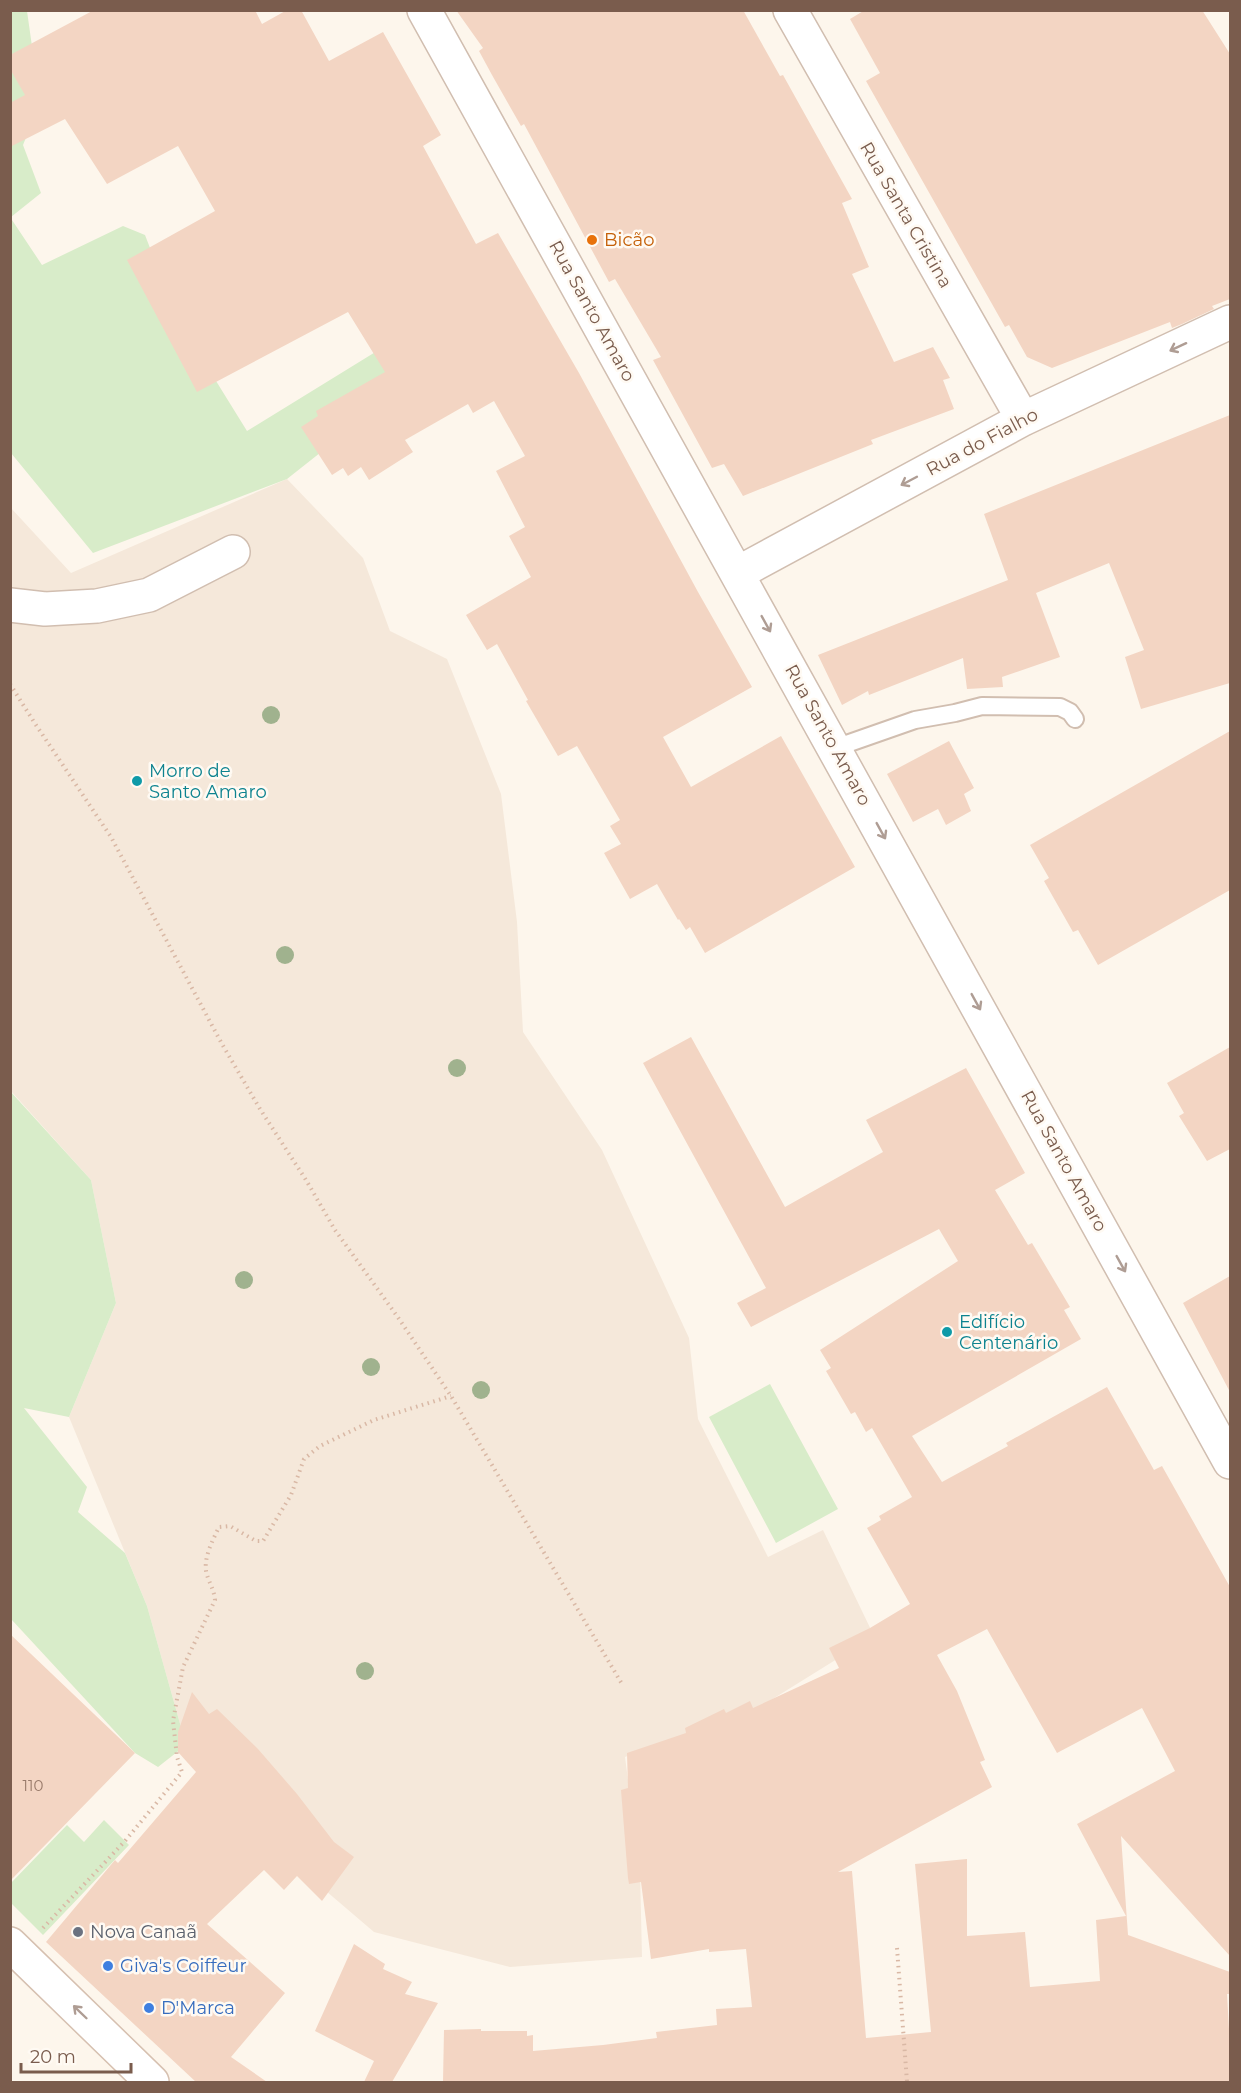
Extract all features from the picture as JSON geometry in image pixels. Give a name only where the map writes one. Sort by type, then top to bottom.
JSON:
[{"type":"street","name":"Rua Santo Amaro","points":[[424,10],[1230,1462]]},
{"type":"street","name":"Rua Santa Cristina","points":[[790,10],[1023,419]]},
{"type":"street","name":"Rua do Fialho","points":[[738,573],[1023,419],[1230,322]]},
{"type":"street","points":[[10,605],[45,609],[97,606],[149,595],[233,552]]},
{"type":"street","points":[[25,1938],[152,2082]]},
{"type":"lane","points":[[835,748],[915,720],[955,714],[982,706],[1060,707],[1070,712],[1075,718]]},
{"type":"path","points":[[10,684],[111,837],[260,1110],[306,1180],[335,1230],[451,1396],[622,1684]]},
{"type":"path","points":[[25,1938],[125,1841],[182,1772],[177,1757],[173,1722],[183,1667],[214,1606],[215,1593],[206,1570],[210,1545],[219,1527],[230,1526],[256,1541],[263,1541],[291,1495],[304,1459],[320,1446],[374,1420],[451,1396]]},
{"type":"path","points":[[897,1948],[907,2082]]},
{"type":"shaded area","points":[[287,479],[363,558],[390,631],[447,659],[501,794],[517,922],[523,1032],[602,1150],[689,1338],[698,1419],[768,1557],[823,1530],[874,1636],[763,1705],[625,1757],[640,1872],[642,1957],[510,1967],[374,1932],[251,1827],[186,1745],[147,1606],[69,1417],[116,1303],[91,1180],[11,1091],[10,507],[71,573]]},
{"type":"green space","points":[[11,11],[27,11],[40,103],[23,145],[41,193],[11,217]]},
{"type":"green space","points":[[10,217],[42,265],[123,226],[145,235],[177,318],[247,431],[390,343],[435,362],[287,479],[93,553],[11,453]]},
{"type":"green space","points":[[10,1091],[91,1180],[116,1303],[69,1417],[24,1408],[87,1487],[78,1512],[125,1553],[147,1606],[186,1745],[158,1767],[135,1753],[11,1619]]},
{"type":"green space","points":[[770,1384],[838,1509],[776,1543],[709,1417]]},
{"type":"green space","points":[[104,1820],[129,1845],[43,1935],[11,1903],[11,1883],[67,1825],[84,1842]]},
{"type":"building","points":[[94,10],[255,10],[262,24],[287,10],[301,10],[329,61],[383,32],[441,135],[423,146],[476,244],[498,233],[579,373],[752,687],[663,737],[691,787],[781,736],[855,867],[705,953],[690,927],[686,930],[678,920],[657,884],[630,899],[604,853],[621,844],[610,826],[620,820],[577,746],[558,756],[497,644],[487,650],[466,615],[531,577],[509,536],[525,527],[496,471],[525,456],[494,401],[473,413],[468,404],[405,440],[413,452],[369,480],[361,467],[348,476],[343,468],[332,475],[301,427],[318,416],[316,411],[385,372],[348,312],[197,392],[127,260],[215,211],[178,146],[107,184],[65,119],[10,147],[10,103],[25,95],[10,69],[10,55]]},
{"type":"building","points":[[456,10],[743,10],[780,76],[783,75],[852,199],[842,203],[869,267],[852,274],[894,362],[933,347],[950,378],[943,380],[954,409],[871,440],[873,444],[743,496],[724,464],[712,468],[653,360],[661,357],[615,279],[609,282],[524,124],[521,126],[479,51],[483,48]]},
{"type":"building","points":[[865,10],[1202,10],[1230,54],[1230,299],[1172,328],[1170,322],[1052,368],[1027,357],[1009,325],[1005,327],[866,81],[880,73],[850,19]]},
{"type":"building","points":[[1230,415],[1230,683],[1141,709],[1125,657],[1144,650],[1109,563],[1036,593],[1060,657],[1002,677],[1003,687],[967,689],[963,658],[869,695],[868,691],[842,705],[818,655],[1008,580],[984,514]]},
{"type":"building","points":[[1230,731],[1230,890],[1098,965],[1078,930],[1073,932],[1044,881],[1049,878],[1030,845]]},
{"type":"building","points":[[949,741],[974,788],[964,794],[971,811],[946,825],[938,809],[913,822],[887,774]]},
{"type":"building","points":[[691,1037],[785,1207],[883,1152],[866,1120],[966,1068],[1025,1173],[995,1190],[1028,1245],[1032,1243],[1070,1307],[1064,1310],[1081,1339],[912,1436],[942,1482],[1008,1446],[1006,1443],[1107,1387],[1154,1470],[1162,1466],[1230,1587],[1230,1956],[1121,1836],[1128,1935],[1230,1972],[1230,1994],[1227,1994],[1230,2082],[443,2082],[444,2030],[527,2031],[527,2036],[533,2035],[533,2051],[657,2038],[656,2032],[717,2025],[716,2009],[752,2007],[746,1949],[709,1952],[709,1949],[651,1959],[641,1882],[629,1884],[628,1878],[621,1790],[628,1788],[627,1753],[686,1733],[685,1728],[724,1709],[726,1713],[750,1701],[753,1708],[839,1668],[829,1648],[870,1628],[910,1604],[867,1528],[881,1520],[879,1516],[912,1497],[872,1428],[866,1432],[855,1412],[851,1414],[826,1371],[831,1368],[820,1350],[958,1261],[939,1229],[751,1327],[737,1303],[766,1288],[643,1063]],"holes":[[[987,1629],[1057,1753],[1142,1708],[1175,1771],[1077,1824],[1126,1916],[1096,1920],[1100,1981],[1030,1987],[1025,1932],[967,1936],[967,1859],[915,1864],[931,2032],[866,2038],[852,1871],[838,1872],[992,1787],[980,1762],[985,1760],[957,1691],[937,1655]]]},
{"type":"building","points":[[1230,1047],[1230,1149],[1207,1161],[1179,1116],[1184,1113],[1167,1083]]},
{"type":"building","points":[[1230,1276],[1230,1392],[1183,1303]]},
{"type":"building","points":[[10,1634],[135,1753],[10,1881]]},
{"type":"building","points":[[192,1692],[209,1714],[217,1709],[258,1749],[334,1842],[354,1857],[322,1901],[297,1876],[284,1890],[264,1870],[207,1924],[285,1993],[231,2057],[267,2082],[196,2082],[46,1942],[115,1860],[118,1863],[196,1772],[178,1752],[178,1732]]},
{"type":"building","points":[[354,1944],[385,1964],[383,1969],[412,1982],[405,1994],[438,2003],[392,2082],[364,2082],[374,2061],[315,2031]]},
{"type":"place","name":"Bicão","points":[[592,240]]},
{"type":"place","name":"Morro de Santo Amaro","points":[[137,781]]},
{"type":"place","name":"Edifício Centenário","points":[[947,1332]]},
{"type":"place","name":"Nova Canaã","points":[[78,1932]]},
{"type":"place","name":"Giva's Coiffeur","points":[[108,1966]]},
{"type":"place","name":"D'Marca","points":[[149,2008]]}]
